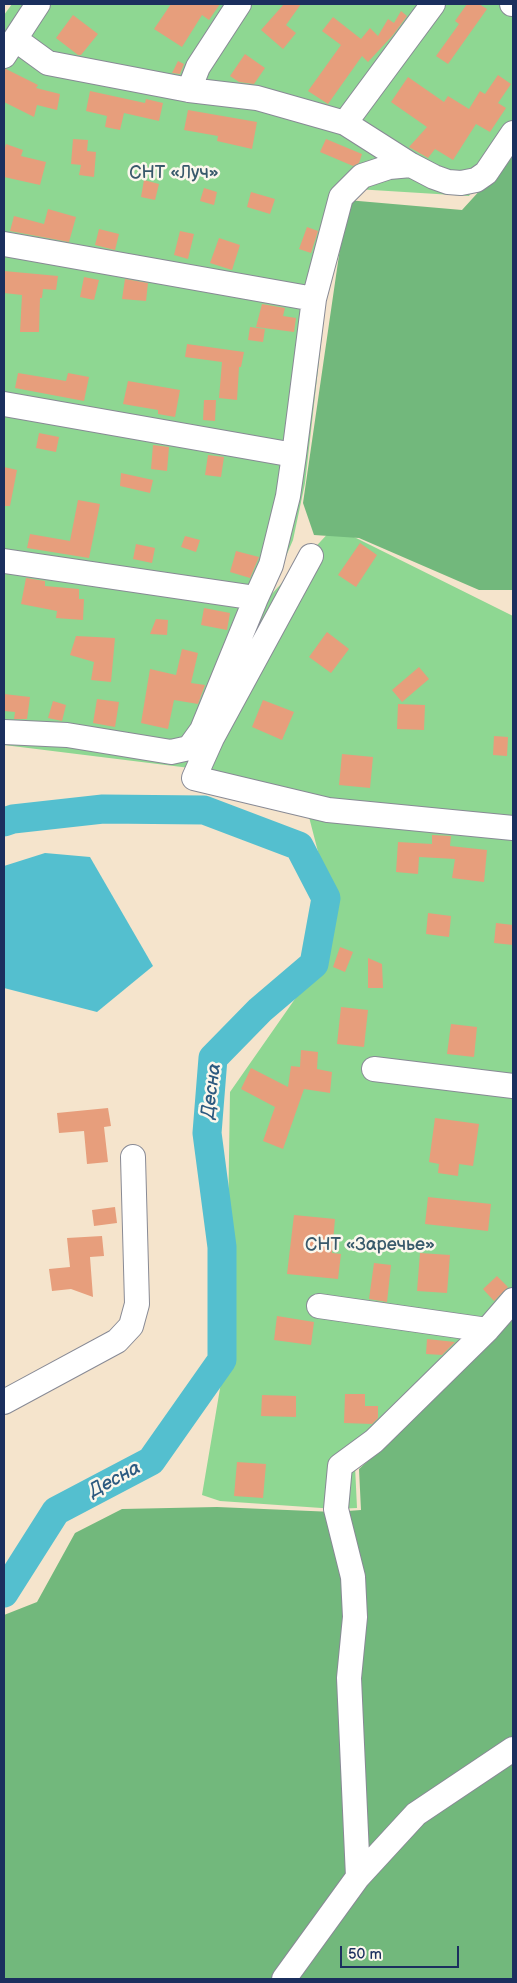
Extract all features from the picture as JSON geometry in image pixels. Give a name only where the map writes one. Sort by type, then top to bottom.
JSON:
[{"type":"street","points":[[38,4],[9,47],[48,64],[189,90],[257,98],[344,123],[411,165],[434,178],[448,182],[461,183],[476,180],[486,173],[513,134]]},
{"type":"street","points":[[189,90],[198,67],[239,4]]},
{"type":"street","points":[[344,123],[433,4]]},
{"type":"street","points":[[4,732],[67,735],[171,752],[190,748],[202,730],[271,565],[288,496],[314,299],[341,197],[362,176],[389,167],[411,165]]},
{"type":"street","points":[[4,244],[314,299]]},
{"type":"street","points":[[4,404],[294,455]]},
{"type":"street","points":[[310,556],[212,738],[194,778],[328,810],[513,828]]},
{"type":"street","points":[[4,561],[256,598]]},
{"type":"street","points":[[374,1069],[513,1086]]},
{"type":"street","points":[[4,1402],[117,1341],[131,1326],[137,1304],[133,1157]]},
{"type":"street","points":[[358,1877],[349,1678],[355,1616],[353,1577],[336,1509],[340,1466],[374,1441],[487,1330],[513,1300]]},
{"type":"street","points":[[319,1306],[487,1330]]},
{"type":"street","points":[[284,1979],[358,1877],[416,1814],[513,1749]]},
{"type":"green space","points":[[12,4],[513,4],[513,129],[469,196],[356,189],[334,230],[305,483],[293,540],[268,598],[334,527],[513,616],[513,1303],[355,1466],[357,1508],[336,1509],[220,1501],[202,1495],[226,1353],[230,1092],[318,966],[330,898],[309,817],[190,768],[4,745],[4,15]]},
{"type":"green space","points":[[513,146],[513,590],[479,590],[359,538],[314,535],[303,503],[347,200],[462,210],[493,176]]},
{"type":"green space","points":[[513,1313],[513,1979],[4,1979],[4,1615],[37,1602],[75,1533],[122,1509],[217,1507],[334,1512],[361,1510],[359,1469],[420,1413]]},
{"type":"water","points":[[45,853],[90,857],[153,966],[97,1012],[4,988],[4,866]]},
{"type":"building","points":[[171,4],[220,4],[209,20],[202,15],[182,47],[154,29]]},
{"type":"building","points":[[284,4],[301,4],[286,25],[296,33],[283,49],[261,30]]},
{"type":"building","points":[[467,4],[479,4],[487,9],[448,64],[436,56],[459,24],[455,21]]},
{"type":"building","points":[[401,11],[407,16],[393,35],[368,62],[362,56],[328,104],[308,91],[341,45],[322,31],[333,17],[361,39],[370,28],[378,36],[388,19],[394,23]]},
{"type":"building","points":[[73,15],[98,34],[81,55],[78,55],[56,38]]},
{"type":"building","points":[[245,54],[265,68],[254,84],[239,82],[230,76]]},
{"type":"building","points":[[178,61],[184,64],[180,74],[172,73]]},
{"type":"building","points":[[6,69],[38,85],[36,88],[60,94],[57,110],[37,105],[34,117],[4,102],[4,70]]},
{"type":"building","points":[[498,75],[511,84],[498,103],[506,108],[490,132],[476,124],[453,160],[435,149],[428,158],[409,147],[427,127],[391,102],[408,77],[444,102],[448,96],[469,109],[480,91],[485,94]]},
{"type":"building","points":[[90,91],[145,103],[146,99],[163,103],[159,121],[124,113],[120,130],[105,127],[107,116],[86,111]]},
{"type":"building","points":[[188,110],[257,122],[252,149],[217,141],[218,136],[184,130]]},
{"type":"building","points":[[73,139],[88,140],[87,151],[96,152],[94,177],[79,175],[81,165],[71,164]]},
{"type":"building","points":[[326,139],[362,154],[359,163],[353,166],[320,152]]},
{"type":"building","points":[[6,144],[23,150],[21,156],[46,162],[40,185],[4,177],[4,151]]},
{"type":"building","points":[[144,180],[159,184],[155,200],[141,197]]},
{"type":"building","points":[[204,188],[217,192],[214,205],[200,201]]},
{"type":"building","points":[[251,192],[275,199],[270,214],[247,207]]},
{"type":"building","points":[[48,209],[76,217],[69,242],[10,231],[14,216],[44,224]]},
{"type":"building","points":[[307,227],[318,231],[311,253],[299,249]]},
{"type":"building","points":[[99,229],[119,234],[115,250],[95,245]]},
{"type":"building","points":[[180,231],[194,234],[188,259],[174,255]]},
{"type":"building","points":[[219,238],[240,245],[232,270],[210,263]]},
{"type":"building","points":[[4,271],[58,276],[56,290],[43,289],[42,298],[40,298],[39,332],[20,332],[22,295],[4,293]]},
{"type":"building","points":[[84,277],[99,280],[94,300],[80,297]]},
{"type":"building","points":[[125,279],[148,283],[146,301],[122,299]]},
{"type":"building","points":[[262,304],[285,308],[283,316],[296,318],[294,332],[256,327]]},
{"type":"building","points":[[250,327],[265,329],[263,342],[248,340]]},
{"type":"building","points":[[187,344],[244,352],[241,367],[239,367],[237,400],[219,398],[222,362],[185,357]]},
{"type":"building","points":[[18,373],[66,381],[68,373],[89,377],[84,401],[15,388]]},
{"type":"building","points":[[128,381],[180,390],[175,417],[158,414],[158,410],[123,404]]},
{"type":"building","points":[[204,400],[216,400],[215,421],[203,420]]},
{"type":"building","points":[[39,433],[59,437],[56,452],[36,448]]},
{"type":"building","points":[[153,445],[169,447],[167,471],[151,469]]},
{"type":"building","points":[[208,455],[224,457],[221,477],[205,475]]},
{"type":"building","points":[[4,467],[17,470],[10,506],[4,506]]},
{"type":"building","points":[[121,473],[153,480],[150,493],[120,486]]},
{"type":"building","points":[[78,500],[100,504],[89,558],[27,548],[30,534],[70,541]]},
{"type":"building","points":[[185,536],[200,540],[196,552],[181,547]]},
{"type":"building","points":[[360,543],[377,555],[356,587],[338,575]]},
{"type":"building","points":[[136,544],[155,548],[152,563],[133,559]]},
{"type":"building","points":[[236,551],[259,557],[250,578],[230,572]]},
{"type":"building","points":[[26,578],[45,581],[45,586],[79,589],[79,599],[84,599],[83,620],[56,618],[57,611],[21,604]]},
{"type":"building","points":[[204,608],[230,613],[227,630],[201,625]]},
{"type":"building","points":[[156,619],[168,620],[167,635],[150,634]]},
{"type":"building","points":[[327,632],[349,649],[331,673],[309,657]]},
{"type":"building","points":[[76,636],[115,638],[111,682],[91,680],[94,662],[70,655]]},
{"type":"building","points":[[182,649],[198,653],[191,683],[205,685],[198,704],[174,700],[168,729],[141,723],[150,669],[176,675]]},
{"type":"building","points":[[419,667],[429,679],[402,702],[392,690]]},
{"type":"building","points":[[4,694],[30,697],[27,719],[14,719],[15,712],[4,711]]},
{"type":"building","points":[[97,699],[119,702],[115,727],[93,723]]},
{"type":"building","points":[[263,700],[294,712],[282,740],[252,727]]},
{"type":"building","points":[[53,701],[66,705],[62,721],[48,718]]},
{"type":"building","points":[[398,704],[425,705],[424,730],[397,729]]},
{"type":"building","points":[[494,736],[508,737],[507,756],[493,755]]},
{"type":"building","points":[[342,754],[373,757],[370,788],[339,785]]},
{"type":"building","points":[[432,835],[451,836],[450,846],[487,850],[484,882],[452,878],[455,859],[419,857],[418,874],[396,872],[398,842],[432,844]]},
{"type":"building","points":[[428,913],[451,916],[449,937],[426,934]]},
{"type":"building","points":[[496,923],[513,925],[513,945],[494,943]]},
{"type":"building","points":[[340,947],[353,952],[345,972],[333,967]]},
{"type":"building","points":[[368,958],[382,964],[383,988],[368,988]]},
{"type":"building","points":[[341,1007],[368,1010],[364,1047],[337,1044]]},
{"type":"building","points":[[451,1024],[477,1027],[474,1057],[447,1054]]},
{"type":"building","points":[[301,1050],[318,1052],[317,1069],[332,1072],[330,1093],[304,1089],[283,1149],[263,1141],[275,1107],[241,1089],[251,1068],[288,1087],[291,1066],[300,1067]]},
{"type":"building","points":[[108,1108],[111,1126],[104,1127],[108,1162],[87,1164],[84,1131],[59,1133],[57,1113]]},
{"type":"building","points":[[435,1118],[479,1124],[473,1166],[459,1164],[458,1176],[438,1173],[439,1164],[429,1162]]},
{"type":"building","points":[[428,1197],[491,1204],[488,1231],[425,1224]]},
{"type":"building","points":[[115,1207],[117,1223],[94,1226],[92,1210]]},
{"type":"building","points":[[294,1215],[335,1219],[332,1253],[341,1254],[338,1279],[287,1274]]},
{"type":"building","points":[[102,1236],[104,1256],[90,1257],[93,1297],[71,1289],[52,1291],[49,1269],[70,1267],[67,1238]]},
{"type":"building","points":[[420,1253],[450,1255],[447,1293],[417,1291]]},
{"type":"building","points":[[374,1263],[391,1265],[387,1302],[369,1299]]},
{"type":"building","points":[[497,1276],[508,1287],[494,1301],[483,1289]]},
{"type":"building","points":[[277,1316],[314,1322],[311,1345],[274,1340]]},
{"type":"building","points":[[427,1339],[455,1342],[442,1355],[426,1354]]},
{"type":"building","points":[[345,1394],[365,1394],[365,1406],[378,1406],[378,1418],[372,1424],[344,1423]]},
{"type":"building","points":[[262,1395],[296,1396],[296,1417],[261,1416]]},
{"type":"building","points":[[237,1462],[266,1464],[263,1498],[234,1496]]},
{"type":"waterway","name":"Десна","points":[[4,822],[13,819],[103,809],[204,810],[299,846],[326,898],[314,964],[260,1010],[213,1058],[207,1133],[222,1247],[222,1360],[151,1461],[56,1511],[4,1593]]},
{"type":"park label","name":"СНТ «Луч»","points":[[174,173]]},
{"type":"park label","name":"СНТ «Заречье»","points":[[370,1245]]}]
